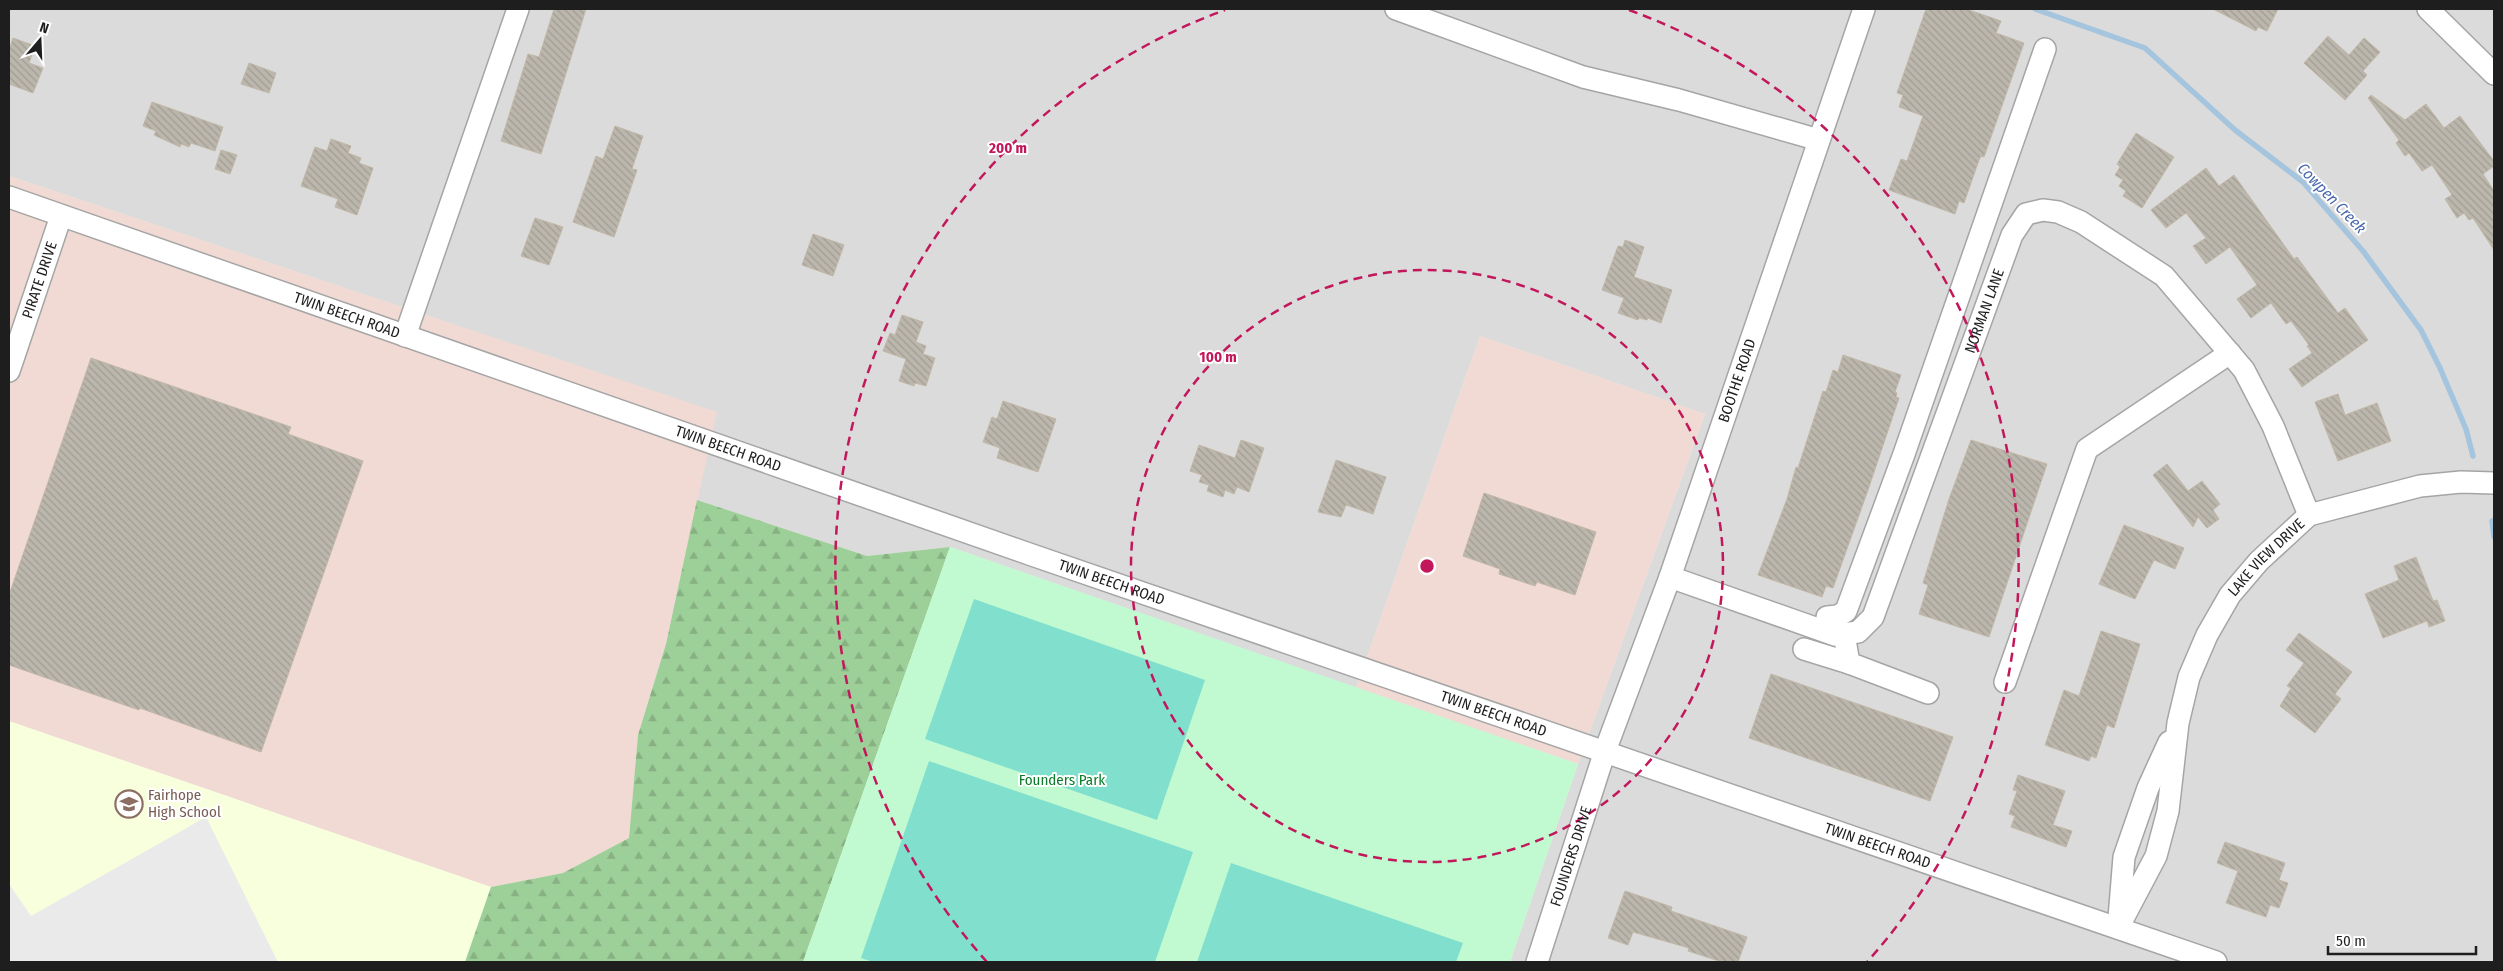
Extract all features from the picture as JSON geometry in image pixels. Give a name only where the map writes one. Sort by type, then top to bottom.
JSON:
[{"type":"street","points":[[405,336],[518,9]]},
{"type":"street","points":[[1396,9],[1583,77],[1678,100],[1819,140]]},
{"type":"street","name":"BOOTHE ROAD","points":[[1605,751],[1670,577],[1864,9]]},
{"type":"street","points":[[2428,9],[2494,74]]},
{"type":"street","points":[[1827,617],[1838,616],[1846,611],[1985,224],[2045,49]]},
{"type":"street","name":"TWIN BEECH ROAD","points":[[9,197],[1032,555],[2216,962]]},
{"type":"street","name":"NORMAN LANE","points":[[1844,634],[1858,632],[1874,617],[2007,248],[2012,235],[2026,214],[2043,210],[2058,212],[2080,222],[2164,276],[2244,370],[2273,426],[2309,516]]},
{"type":"street","name":"PIRATE DRIVE","points":[[9,371],[61,216]]},
{"type":"street","points":[[1985,224],[2007,248]]},
{"type":"street","points":[[2005,682],[2086,449],[2230,353]]},
{"type":"street","name":"LAKE VIEW DRIVE","points":[[2118,928],[2156,856],[2168,811],[2178,723],[2188,677],[2207,635],[2230,595],[2259,560],[2309,516],[2420,486],[2461,482],[2494,483]]},
{"type":"street","points":[[1670,577],[1835,635],[1844,634],[1849,663]]},
{"type":"street","points":[[1804,649],[1849,663],[1928,693]]},
{"type":"street","name":"LAKE VIEW DRIVE","points":[[2118,928],[2124,857],[2148,788],[2178,723]]},
{"type":"street","name":"FOUNDERS DRIVE","points":[[1537,962],[1605,751]]},
{"type":"shaded area","points":[[9,9],[2494,9],[2494,962],[1510,962],[1578,764],[1705,414],[1480,336],[1356,688],[950,547],[867,556],[697,500],[716,412],[9,176]]},
{"type":"shaded area","points":[[9,176],[717,412],[666,644],[638,735],[629,838],[563,873],[491,887],[9,721]]},
{"type":"shaded area","points":[[1480,336],[1705,414],[1578,764],[1356,688]]},
{"type":"shaded area","name":"Fairhope High School","points":[[9,721],[491,887],[465,962],[9,962]]},
{"type":"shaded area","points":[[206,817],[278,962],[9,962],[9,884],[31,916]]},
{"type":"green space","points":[[697,500],[867,556],[950,547],[803,962],[465,962],[491,887],[563,873],[629,838],[638,735],[666,644]]},
{"type":"green space","name":"Founders Park","points":[[950,547],[1578,764],[1510,962],[803,962]]},
{"type":"green space","points":[[974,599],[1205,680],[1157,820],[925,739]]},
{"type":"green space","points":[[929,761],[1193,852],[1155,962],[873,962],[861,958]]},
{"type":"green space","points":[[1231,863],[1463,943],[1456,962],[1197,962]]},
{"type":"building","points":[[554,9],[586,9],[541,154],[501,141],[528,54],[539,57]]},
{"type":"building","points":[[1926,9],[1966,9],[2001,21],[1996,33],[2024,43],[1984,157],[1981,156],[1964,203],[1959,201],[1955,214],[1889,190],[1901,159],[1907,161],[1923,116],[1899,107],[1903,95],[1897,93]]},
{"type":"building","points":[[2213,9],[2278,9],[2267,31],[2258,27],[2256,31]]},
{"type":"building","points":[[2328,36],[2349,55],[2364,38],[2380,52],[2363,71],[2367,75],[2345,100],[2304,63]]},
{"type":"building","points":[[13,38],[35,46],[29,63],[43,68],[33,93],[9,84],[9,50]]},
{"type":"building","points":[[249,63],[276,73],[269,93],[241,84]]},
{"type":"building","points":[[2371,95],[2405,120],[2426,104],[2444,128],[2460,116],[2494,161],[2494,166],[2483,174],[2494,191],[2494,250],[2473,218],[2469,220],[2464,213],[2457,218],[2445,199],[2452,195],[2432,165],[2422,171],[2409,153],[2405,156],[2396,143],[2399,140],[2368,98]]},
{"type":"building","points":[[152,102],[223,127],[215,151],[191,143],[189,147],[181,144],[180,147],[154,135],[156,131],[143,126]]},
{"type":"building","points":[[615,126],[643,136],[632,169],[637,170],[614,237],[573,222],[596,156],[603,159]]},
{"type":"building","points":[[2136,133],[2174,157],[2142,208],[2123,196],[2126,191],[2119,186],[2123,180],[2115,175],[2120,167],[2117,164]]},
{"type":"building","points":[[331,139],[351,146],[348,153],[361,158],[359,163],[373,168],[357,215],[335,207],[338,199],[301,186],[315,147],[327,151]]},
{"type":"building","points":[[221,150],[237,155],[230,174],[215,169]]},
{"type":"building","points":[[2206,168],[2219,186],[2234,175],[2294,259],[2297,257],[2338,313],[2345,308],[2368,340],[2302,387],[2289,369],[2312,353],[2307,346],[2309,345],[2291,321],[2286,324],[2271,303],[2251,318],[2237,299],[2257,285],[2230,247],[2206,264],[2193,246],[2206,238],[2186,213],[2166,228],[2151,210]]},
{"type":"building","points":[[535,218],[563,227],[549,265],[521,256]]},
{"type":"building","points":[[813,234],[844,245],[833,276],[802,265]]},
{"type":"building","points":[[1625,240],[1644,247],[1634,277],[1672,290],[1661,323],[1648,318],[1647,320],[1639,318],[1638,320],[1618,313],[1624,298],[1602,290],[1618,246],[1623,247]]},
{"type":"building","points":[[902,315],[923,322],[916,342],[926,346],[923,354],[935,358],[926,386],[915,383],[914,386],[899,381],[906,359],[883,351],[890,333],[895,335]]},
{"type":"building","points":[[1843,355],[1901,375],[1895,392],[1897,393],[1896,397],[1899,398],[1868,490],[1833,588],[1826,586],[1822,597],[1758,575],[1787,499],[1796,467],[1798,468],[1823,391],[1826,392],[1833,370],[1838,372]]},
{"type":"building","points":[[91,358],[291,427],[288,434],[363,461],[261,752],[140,708],[139,710],[9,665],[9,595]]},
{"type":"building","points":[[2338,394],[2345,415],[2377,403],[2391,441],[2338,461],[2315,402]]},
{"type":"building","points":[[1003,401],[1056,419],[1038,472],[997,458],[1000,448],[983,442],[992,417],[997,419]]},
{"type":"building","points":[[1241,440],[1264,448],[1249,492],[1237,487],[1234,494],[1225,490],[1223,497],[1207,491],[1209,485],[1199,482],[1202,475],[1190,471],[1199,445],[1235,458]]},
{"type":"building","points":[[1971,440],[2047,464],[1989,637],[1919,614],[1928,585],[1923,583],[1949,499]]},
{"type":"building","points":[[1336,460],[1386,477],[1373,514],[1346,505],[1341,517],[1318,512]]},
{"type":"building","points":[[2167,464],[2188,491],[2202,481],[2220,504],[2213,510],[2219,519],[2207,528],[2198,517],[2193,527],[2153,475]]},
{"type":"building","points":[[1484,493],[1596,532],[1575,595],[1537,582],[1535,586],[1499,574],[1500,569],[1463,556]]},
{"type":"building","points":[[2124,525],[2184,548],[2175,569],[2154,560],[2135,599],[2099,584]]},
{"type":"building","points":[[2416,557],[2433,601],[2437,600],[2445,621],[2429,627],[2427,621],[2383,638],[2365,594],[2399,580],[2394,566]]},
{"type":"building","points":[[2101,631],[2140,644],[2114,728],[2107,725],[2096,758],[2091,756],[2089,761],[2045,745],[2064,690],[2079,696]]},
{"type":"building","points":[[2299,633],[2352,672],[2335,694],[2341,699],[2315,733],[2280,706],[2291,688],[2287,686],[2304,663],[2286,650]]},
{"type":"building","points":[[1771,674],[1953,737],[1930,801],[1749,738]]},
{"type":"building","points":[[2018,775],[2065,791],[2053,825],[2072,831],[2066,847],[2011,827],[2015,816],[2009,814],[2017,791],[2013,790]]},
{"type":"building","points":[[2225,842],[2285,863],[2279,880],[2288,883],[2279,908],[2270,905],[2266,917],[2226,903],[2238,871],[2217,863]]},
{"type":"building","points":[[1625,891],[1672,907],[1671,911],[1747,937],[1738,962],[1722,962],[1688,951],[1689,948],[1633,932],[1628,945],[1608,938]]},
{"type":"waterway","name":"Cowpen Creek","points":[[2035,9],[2145,48],[2235,130],[2303,182],[2363,251],[2421,330],[2440,368],[2466,429],[2473,456]]},
{"type":"waterway","name":"Cowpen Creek","points":[[2492,521],[2494,537]]},
{"type":"place","name":"Fairhope High School","points":[[129,804]]}]
